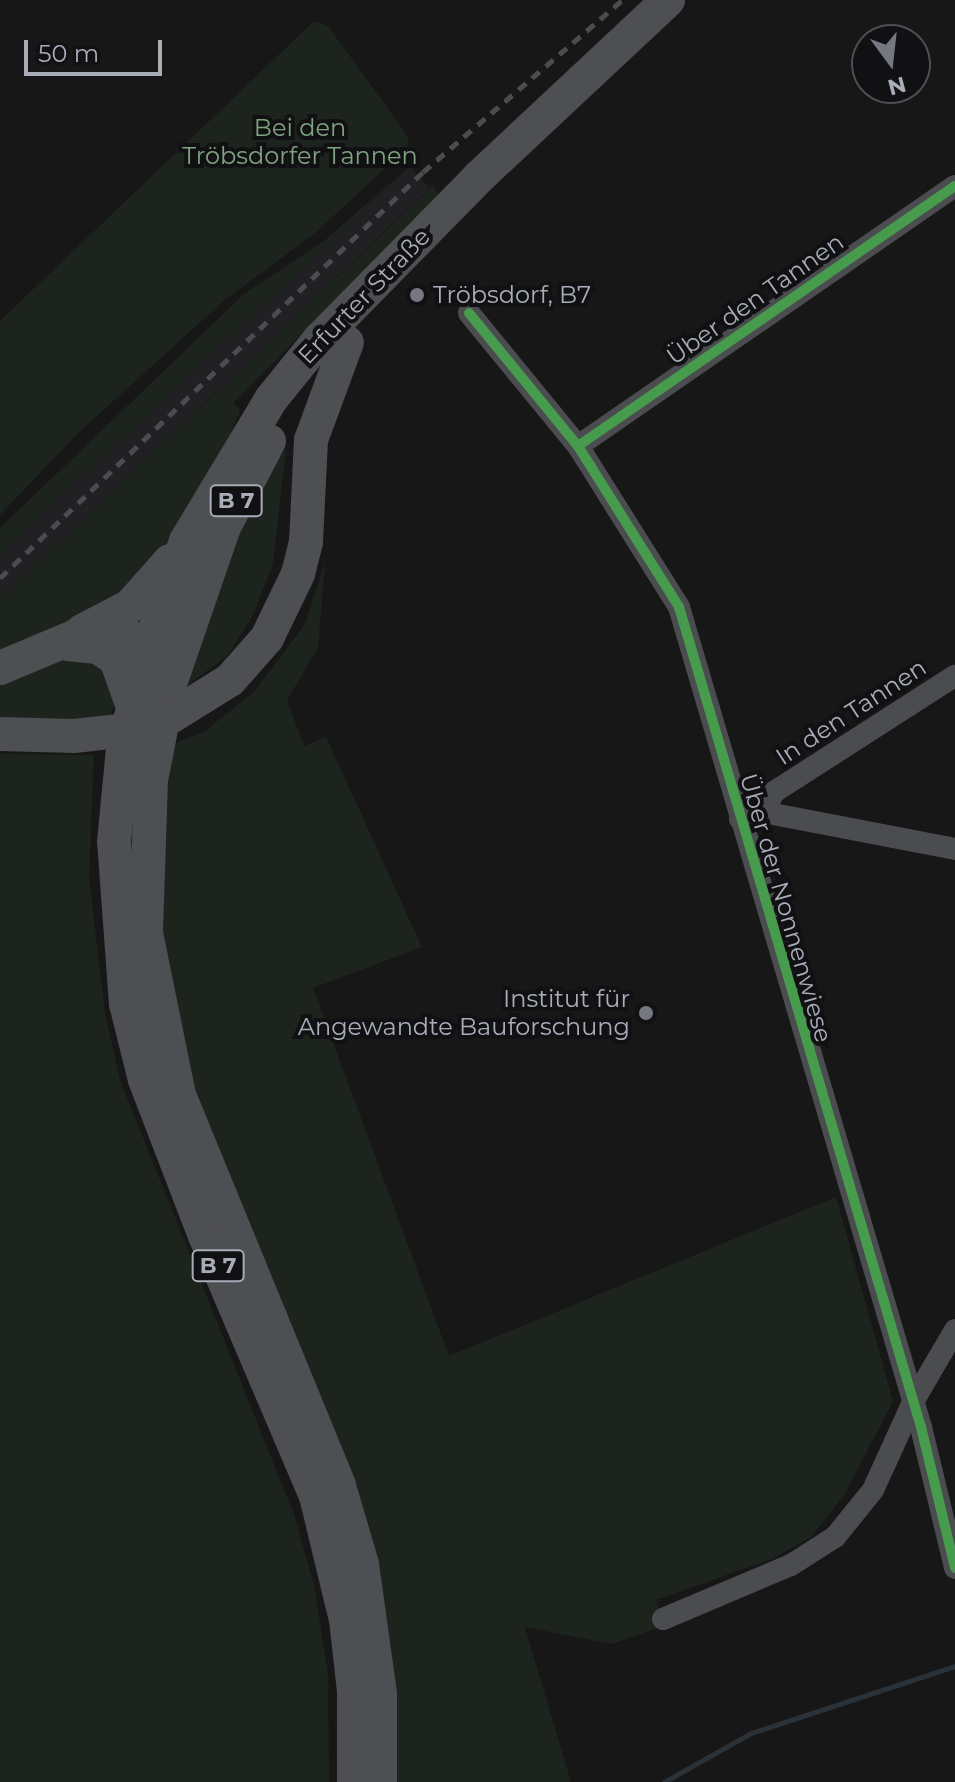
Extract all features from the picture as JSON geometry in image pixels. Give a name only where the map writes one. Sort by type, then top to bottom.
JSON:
[{"type":"main road","name":"Erfurter Straße","points":[[186,541],[252,425],[319,340],[479,177],[668,0]]},
{"type":"main road","name":"Erfurter Straße","points":[[347,342],[505,183],[582,83]]},
{"type":"main road","name":"B 7","points":[[0,734],[74,736],[136,729],[172,716],[230,680],[267,638],[298,574],[306,542],[311,440],[347,342]]},
{"type":"main road","name":"B 7","points":[[347,342],[284,418],[250,471],[224,527],[170,684],[156,743],[146,857],[146,933],[154,985],[179,1095],[232,1235],[329,1460],[358,1551],[380,1694],[380,1782]]},
{"type":"main road","name":"B 7","points":[[186,541],[149,646],[116,789],[114,842],[126,1004],[145,1080],[320,1509],[346,1620],[354,1691],[354,1782]]},
{"type":"main road","points":[[0,668],[130,606],[186,541]]},
{"type":"main road","points":[[52,645],[103,631],[149,646],[161,658],[170,684]]},
{"type":"main road","points":[[52,645],[78,643],[116,659],[134,709]]},
{"type":"street","name":"Über den Tannen","points":[[578,446],[955,186]]},
{"type":"street","name":"Über der Nonnenwiese","points":[[469,313],[578,446],[679,607],[914,1400],[955,1568]]},
{"type":"street","name":"In den Tannen","points":[[763,812],[774,792],[955,676]]},
{"type":"street","points":[[740,819],[763,812],[955,849]]},
{"type":"street","points":[[663,1619],[791,1565],[835,1537],[873,1490],[914,1400],[955,1330]]},
{"type":"shaded area","points":[[410,166],[430,188],[0,598],[0,554]]},
{"type":"green space","name":"Bei den Tröbsdorfer Tannen","points":[[314,21],[328,26],[409,138],[407,148],[314,234],[227,298],[77,434],[0,515],[0,321]]},
{"type":"green space","points":[[410,166],[0,554],[0,528],[244,294],[324,241]]},
{"type":"green space","points":[[434,185],[438,197],[233,403],[240,410],[224,450],[163,559],[139,589],[0,656],[0,598]]},
{"type":"green space","points":[[286,449],[273,564],[252,617],[228,655],[180,691],[211,597],[259,483]]},
{"type":"green space","points":[[325,562],[318,648],[287,700],[304,746],[326,737],[422,947],[313,988],[449,1356],[836,1197],[893,1401],[845,1494],[811,1537],[772,1559],[656,1600],[664,1626],[611,1644],[525,1627],[571,1782],[388,1782],[186,1071],[156,921],[162,749],[205,731],[254,692],[305,624]]},
{"type":"green space","points":[[76,657],[105,665],[117,701],[106,723],[0,725],[0,681],[47,661]]},
{"type":"green space","points":[[0,754],[94,755],[89,877],[105,1013],[120,1080],[294,1514],[315,1590],[328,1675],[329,1782],[0,1782]]},
{"type":"waterway","points":[[664,1782],[751,1733],[955,1666]]},
{"type":"railway","points":[[0,578],[423,172],[622,0]]},
{"type":"cycle path","points":[[578,446],[955,186]]},
{"type":"cycle path","points":[[469,313],[578,446],[679,607],[921,1427],[955,1568]]},
{"type":"place","name":"Tröbsdorf, B7","points":[[417,295]]},
{"type":"place","name":"Institut für Angewandte Bauforschung","points":[[646,1013]]}]
